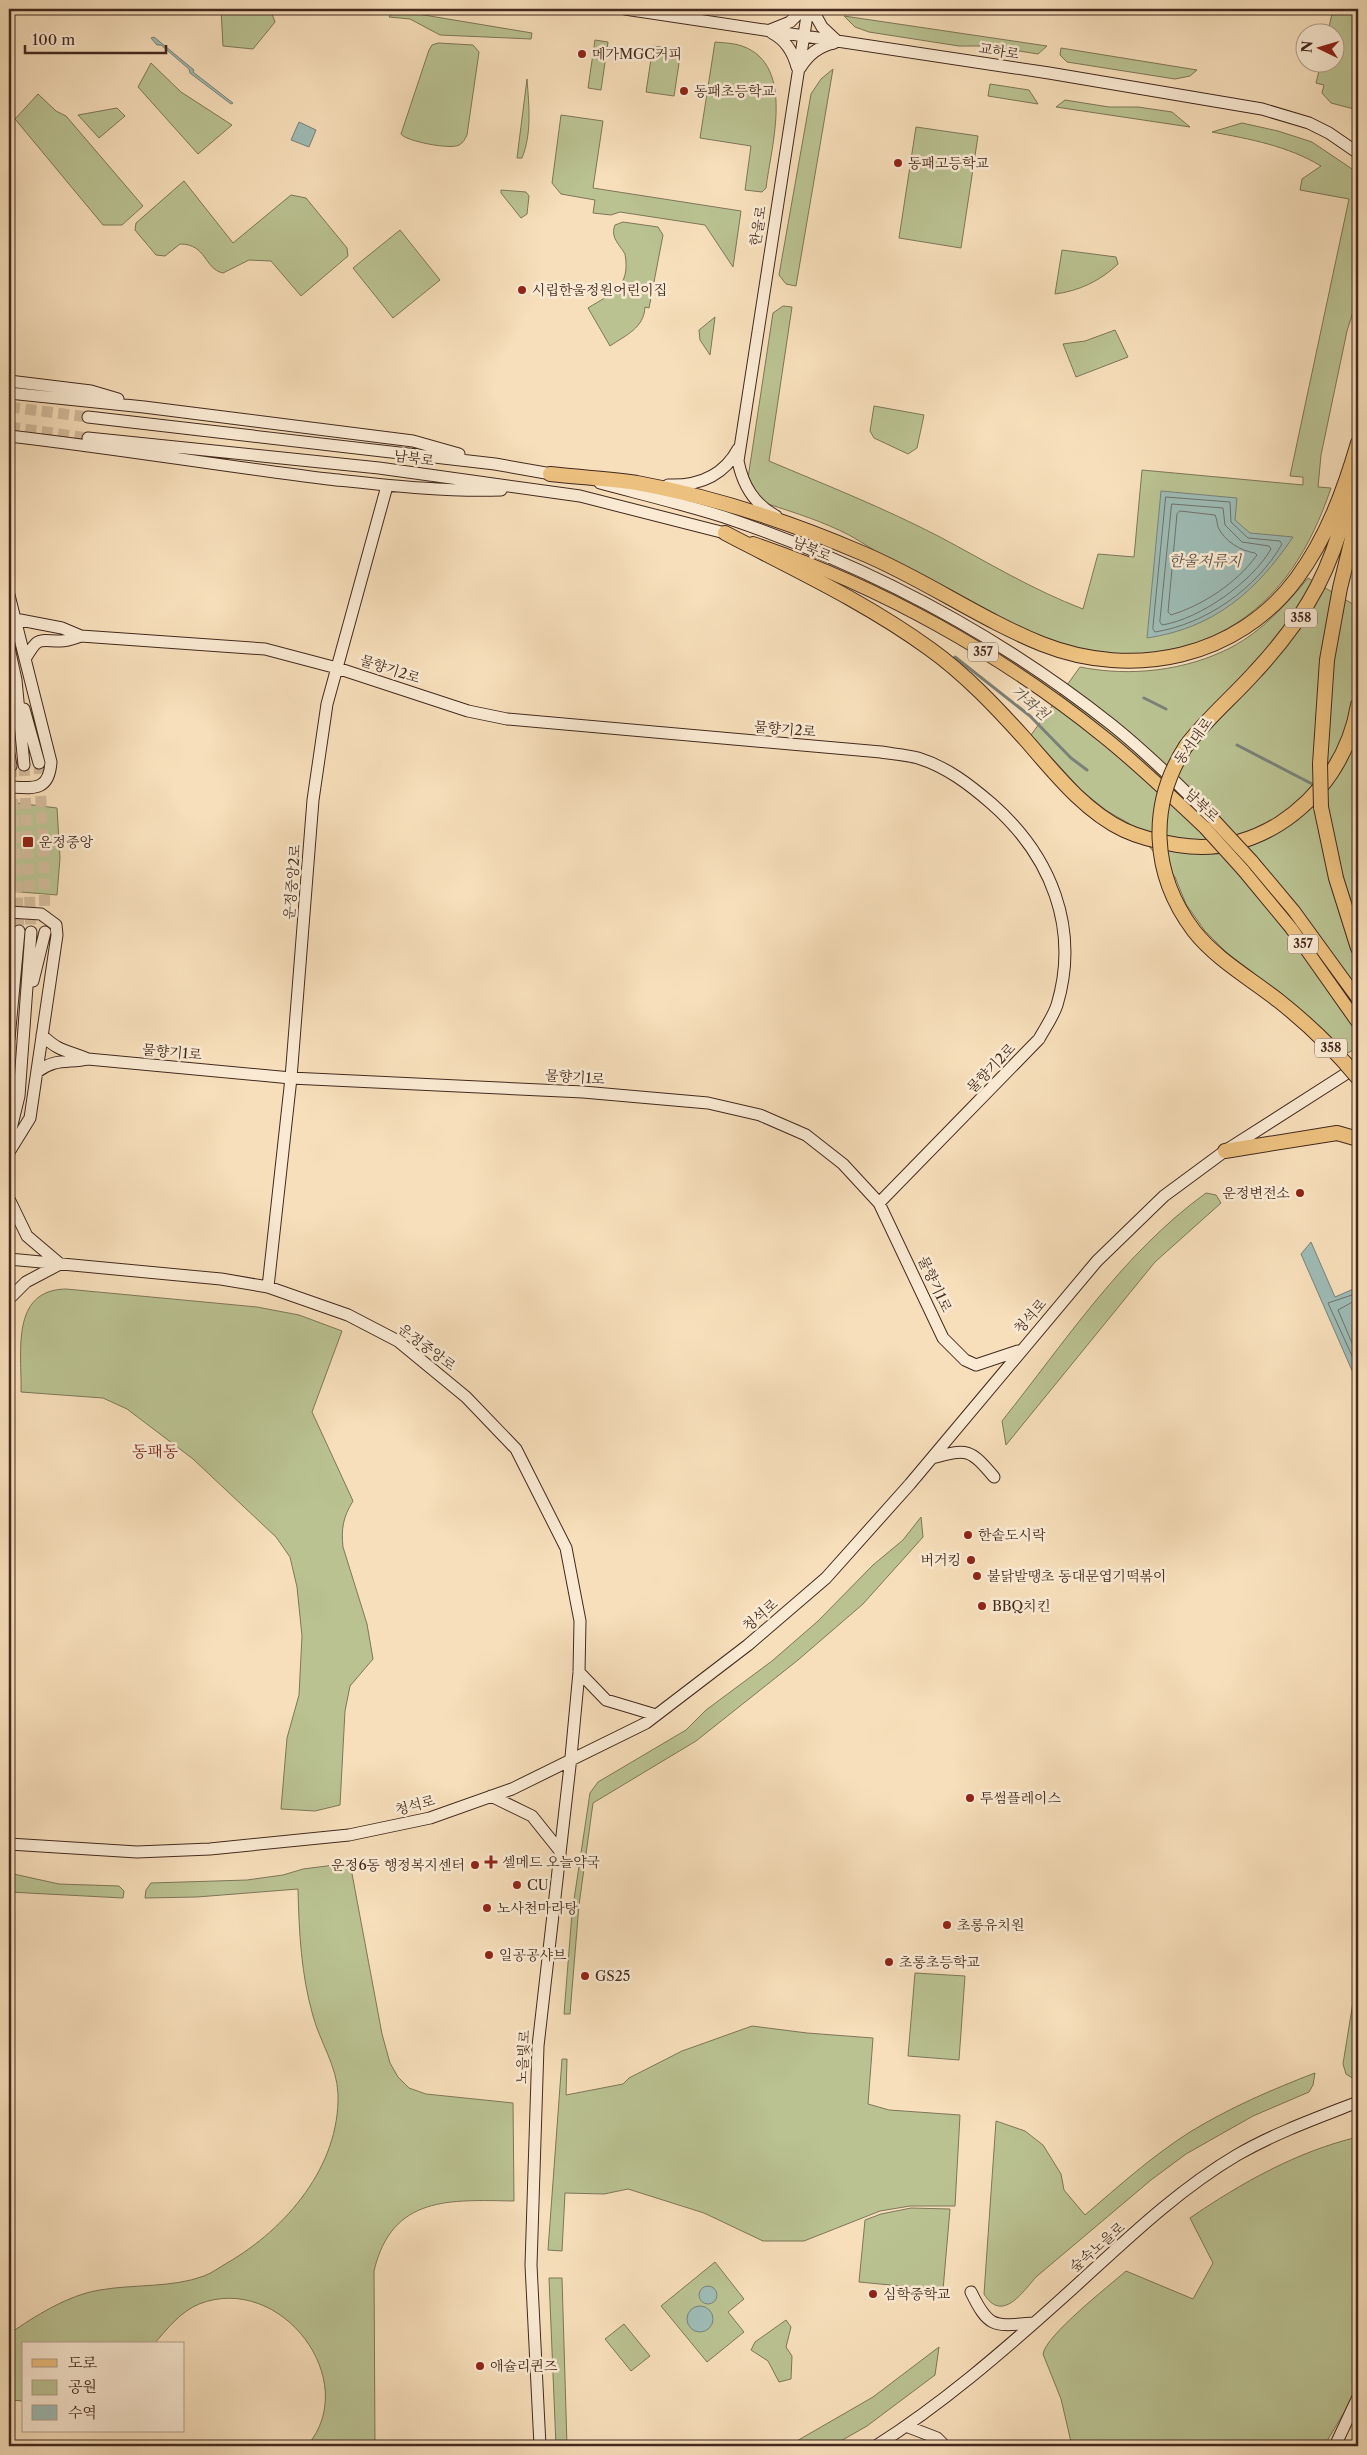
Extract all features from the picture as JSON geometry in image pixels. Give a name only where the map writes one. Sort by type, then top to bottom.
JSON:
[{"type":"highway","points":[[550,474],[635,483],[740,508],[795,525],[864,554],[1005,628],[1042,644],[1081,657],[1104,661],[1146,662],[1191,653],[1229,638],[1259,618],[1286,592],[1308,562],[1330,522],[1346,483],[1358,443]]},
{"type":"highway","name":"동서대로","points":[[1358,457],[1344,518],[1334,551],[1305,612],[1280,646],[1208,720],[1186,746],[1165,787],[1159,819],[1160,852],[1164,869],[1180,910],[1195,931],[1210,948],[1301,1019],[1358,1078]]},
{"type":"highway","name":"358","points":[[1358,514],[1340,588],[1327,660],[1320,764],[1320,807],[1327,845],[1358,948]]},
{"type":"highway","points":[[725,533],[885,618],[932,650],[982,695],[1076,794],[1101,816],[1123,829],[1155,842],[1189,847],[1216,847],[1244,842],[1266,832],[1289,817],[1312,797],[1332,774],[1345,749],[1358,705]]},
{"type":"highway","points":[[1225,1151],[1337,1133],[1358,1139]]},
{"type":"main road","name":"남북로","points":[[725,533],[779,551],[932,621],[1017,673],[1104,736],[1210,824],[1247,866],[1294,911],[1358,999]]},
{"type":"main road","name":"남북로","points":[[1247,866],[1358,1023]]},
{"type":"street","name":"교하로","points":[[625,9],[1049,73],[1262,109],[1309,123],[1330,133],[1358,153]]},
{"type":"street","points":[[768,31],[790,22],[803,9]]},
{"type":"street","name":"한울로","points":[[739,448],[808,9]]},
{"type":"street","points":[[812,9],[822,27],[839,42]]},
{"type":"street","points":[[768,31],[786,42],[791,50],[798,72]]},
{"type":"street","points":[[798,72],[811,53],[827,44],[839,42]]},
{"type":"street","points":[[9,381],[91,391],[144,407]]},
{"type":"street","points":[[9,393],[144,407],[413,441],[495,464]]},
{"type":"street","points":[[9,399],[25,395]]},
{"type":"street","name":"남북로","points":[[88,417],[495,464],[598,483],[722,517],[864,572],[938,608],[1026,663],[1112,725],[1168,774],[1210,824]]},
{"type":"street","points":[[9,427],[33,439]]},
{"type":"street","points":[[9,436],[238,468],[387,486],[467,491],[534,489]]},
{"type":"street","name":"남북로","points":[[88,438],[379,468],[534,489],[580,496],[725,533]]},
{"type":"street","points":[[635,483],[681,486],[698,483],[722,471],[732,460],[739,448]]},
{"type":"street","points":[[739,448],[738,461],[745,488],[769,512],[795,525]]},
{"type":"street","name":"운정중앙2로","points":[[268,1287],[290,1078],[313,800],[327,704],[387,486]]},
{"type":"street","points":[[9,595],[51,762],[46,782],[36,788],[9,786]]},
{"type":"street","points":[[15,619],[62,628],[81,636]]},
{"type":"street","points":[[25,660],[34,645],[45,639],[62,641],[81,636]]},
{"type":"street","name":"물향기2로","points":[[81,636],[264,649],[337,668],[468,711],[507,719],[881,752],[918,758],[947,770],[973,787],[1004,815],[1035,852],[1056,893],[1065,939],[1063,978],[1056,1008],[1039,1039],[1024,1057],[879,1203]]},
{"type":"street","points":[[9,648],[39,763]]},
{"type":"street","points":[[16,680],[24,765]]},
{"type":"street","points":[[9,754],[11,766]]},
{"type":"street","points":[[9,912],[41,914],[56,925],[57,936],[30,1118],[9,1152]]},
{"type":"street","points":[[9,1039],[25,932],[25,1012],[19,1096],[10,1128],[9,1147]]},
{"type":"street","points":[[25,1012],[45,932]]},
{"type":"street","points":[[9,1006],[10,1025]]},
{"type":"street","points":[[42,1035],[59,1050],[71,1051],[88,1059]]},
{"type":"street","points":[[37,1072],[55,1062],[69,1063],[88,1059]]},
{"type":"street","name":"물향기1로","points":[[88,1059],[290,1078],[583,1092],[708,1104],[760,1114],[806,1135],[843,1164],[879,1203],[943,1338],[965,1360],[976,1365],[1020,1351]]},
{"type":"street","name":"청석로","points":[[9,1844],[137,1852],[299,1842],[349,1835],[430,1818],[512,1789],[572,1757],[646,1722],[748,1645],[826,1578],[932,1458],[1097,1261],[1164,1196],[1225,1151],[1358,1066]]},
{"type":"street","points":[[9,1199],[27,1236],[60,1264],[26,1282],[9,1299]]},
{"type":"street","name":"운정중앙로","points":[[9,1259],[221,1279],[268,1287],[348,1315],[398,1341],[466,1397],[516,1450],[566,1548],[580,1621],[579,1672]]},
{"type":"street","points":[[932,1458],[959,1451],[976,1456],[994,1477]]},
{"type":"street","points":[[579,1672],[606,1700],[656,1715]]},
{"type":"street","name":"노을빛로","points":[[540,2446],[531,2265],[538,2046],[572,1757],[579,1672]]},
{"type":"street","points":[[491,1796],[532,1816],[560,1852]]},
{"type":"street","name":"숲속노을로","points":[[876,2446],[958,2390],[1105,2258],[1210,2173],[1237,2155],[1279,2134],[1358,2102]]},
{"type":"street","points":[[971,2292],[981,2313],[998,2325],[1033,2323]]},
{"type":"street","points":[[1335,2446],[1358,2397]]},
{"type":"street","points":[[906,2426],[936,2438],[944,2446]]},
{"type":"green space","points":[[221,9],[270,9],[275,22],[253,49],[223,46]]},
{"type":"green space","points":[[1333,9],[1358,9],[1358,110],[1331,103],[1322,93],[1324,85],[1316,83],[1319,72],[1344,72],[1344,22],[1330,22]]},
{"type":"green space","points":[[394,10],[532,33],[531,39],[440,35],[410,19],[389,17]]},
{"type":"green space","points":[[844,16],[1047,46],[1038,54],[988,46],[959,46],[869,32],[855,27]]},
{"type":"green space","points":[[595,40],[608,42],[601,90],[588,88]]},
{"type":"green space","points":[[715,42],[742,46],[759,56],[769,70],[775,88],[775,130],[766,188],[762,192],[745,190],[751,146],[700,138]]},
{"type":"green space","points":[[438,43],[473,45],[479,52],[467,135],[462,143],[454,146],[438,146],[419,142],[404,137],[401,134],[429,50],[432,45]]},
{"type":"green space","points":[[653,46],[681,50],[674,96],[646,92]]},
{"type":"green space","points":[[1061,48],[1197,70],[1190,76],[1175,79],[1067,62],[1060,55]]},
{"type":"green space","points":[[151,63],[181,92],[232,125],[198,154],[138,87]]},
{"type":"green space","points":[[833,69],[796,286],[786,284],[779,275],[811,94],[821,79]]},
{"type":"green space","points":[[527,79],[529,119],[527,139],[522,158],[517,158]]},
{"type":"green space","points":[[990,84],[1029,90],[1038,104],[988,96]]},
{"type":"green space","points":[[38,94],[56,111],[66,116],[143,206],[122,225],[103,225],[15,119]]},
{"type":"green space","points":[[1065,100],[1109,107],[1138,107],[1172,112],[1190,127],[1056,107]]},
{"type":"green space","points":[[117,108],[125,116],[99,138],[78,115]]},
{"type":"green space","points":[[561,115],[603,121],[593,188],[741,211],[733,267],[705,225],[620,212],[611,215],[593,213],[595,200],[561,194],[552,183]]},
{"type":"green space","points":[[1242,123],[1278,131],[1312,142],[1358,173],[1358,296],[1347,331],[1321,455],[1318,487],[1331,488],[1314,531],[1291,570],[1278,587],[1245,617],[1225,630],[1202,641],[1163,653],[1124,656],[1093,652],[1031,632],[1000,619],[885,557],[849,535],[820,522],[768,504],[759,497],[748,478],[773,313],[783,306],[792,307],[769,461],[898,516],[1028,584],[1083,609],[1098,554],[1134,557],[1142,470],[1303,485],[1303,477],[1290,476],[1349,199],[1300,190],[1302,179],[1321,166],[1308,159],[1268,144],[1212,132]]},
{"type":"green space","points":[[916,127],[978,136],[961,248],[899,238]]},
{"type":"green space","points":[[184,181],[233,243],[291,195],[306,198],[347,248],[348,256],[301,296],[271,261],[249,260],[223,273],[212,267],[200,252],[189,245],[180,244],[165,256],[156,255],[135,230],[136,223]]},
{"type":"green space","points":[[501,190],[526,192],[529,196],[527,214],[521,218],[501,193]]},
{"type":"green space","points":[[623,222],[658,227],[663,235],[649,308],[645,307],[638,326],[610,346],[588,308],[612,293],[622,282],[626,265],[625,254],[616,240],[614,229],[615,225]]},
{"type":"green space","points":[[400,230],[440,280],[393,318],[353,268]]},
{"type":"green space","points":[[1062,250],[1116,257],[1118,264],[1089,284],[1055,294]]},
{"type":"green space","points":[[715,317],[710,355],[700,340],[699,330]]},
{"type":"green space","points":[[1115,330],[1128,357],[1076,377],[1063,344],[1085,341]]},
{"type":"green space","points":[[874,406],[924,415],[917,448],[908,454],[874,438],[870,431]]},
{"type":"green space","points":[[1308,578],[1358,607],[1358,761],[1355,784],[1358,821],[1358,1047],[1348,1053],[1302,1011],[1230,956],[1205,931],[1186,904],[1175,877],[1130,824],[1107,811],[1082,791],[1031,735],[1080,667],[1118,671],[1158,670],[1196,662],[1214,655],[1243,641],[1264,625],[1283,607]]},
{"type":"green space","points":[[9,802],[57,808],[60,858],[57,895],[9,891]]},
{"type":"green space","points":[[1206,1193],[1216,1195],[1221,1203],[1155,1262],[1006,1445],[1002,1421],[1072,1330],[1096,1300],[1148,1243]]},
{"type":"green space","points":[[66,1289],[257,1307],[299,1315],[342,1331],[312,1412],[353,1501],[344,1523],[342,1534],[343,1547],[367,1624],[373,1659],[350,1686],[345,1711],[340,1805],[315,1811],[281,1809],[287,1738],[299,1695],[302,1636],[297,1587],[290,1557],[276,1537],[193,1459],[127,1409],[103,1398],[21,1392],[21,1342],[27,1311],[35,1300],[48,1292]]},
{"type":"green space","points":[[921,1517],[923,1537],[863,1604],[798,1660],[696,1741],[593,1803],[579,1905],[570,2014],[564,2014],[572,1913],[590,1793],[598,1782],[686,1730],[706,1710],[772,1661],[818,1621],[873,1565],[903,1540]]},
{"type":"green space","points":[[350,1863],[382,2034],[390,2063],[398,2077],[409,2088],[426,2094],[513,2103],[514,2201],[468,2201],[427,2207],[409,2215],[394,2228],[383,2246],[374,2271],[375,2446],[307,2446],[322,2420],[325,2392],[319,2364],[305,2339],[284,2318],[258,2304],[229,2298],[192,2307],[174,2321],[156,2342],[22,2342],[22,2401],[9,2400],[9,2334],[52,2307],[76,2296],[113,2288],[192,2280],[213,2272],[249,2249],[289,2214],[319,2170],[330,2146],[336,2121],[338,2094],[335,2074],[313,2016],[309,2000],[303,1968],[298,1889],[197,1897],[145,1898],[146,1890],[151,1883],[247,1880],[283,1875],[303,1869]]},
{"type":"green space","points":[[9,1873],[59,1884],[119,1886],[124,1891],[123,1898],[9,1892]]},
{"type":"green space","points":[[1358,1971],[1358,2078],[1354,2079],[1346,2074],[1343,2064]]},
{"type":"green space","points":[[915,1973],[965,1976],[959,2060],[908,2056]]},
{"type":"green space","points":[[752,2026],[807,2033],[873,2038],[868,2104],[889,2110],[960,2115],[955,2206],[910,2206],[880,2211],[804,2241],[763,2241],[704,2213],[628,2189],[604,2194],[565,2193],[562,2251],[548,2250],[562,2059],[567,2059],[566,2095],[623,2084],[629,2078],[682,2051]]},
{"type":"green space","points":[[1315,2073],[1313,2085],[1309,2092],[1253,2116],[1186,2154],[1151,2180],[1036,2277],[1012,2302],[1005,2306],[998,2306],[991,2302],[984,2294],[996,2121],[1025,2131],[1043,2145],[1061,2174],[1064,2190],[1085,2215],[1149,2161],[1190,2132],[1251,2100]]},
{"type":"green space","points":[[1358,2137],[1358,2376],[1351,2401],[1324,2446],[1072,2446],[1061,2399],[1043,2354],[1055,2335],[1066,2323],[1126,2271],[1193,2299],[1213,2263],[1190,2218],[1229,2193],[1271,2170],[1314,2151]]},
{"type":"green space","points":[[911,2208],[950,2209],[943,2290],[859,2282],[865,2220],[881,2214]]},
{"type":"green space","points":[[715,2262],[744,2299],[728,2312],[744,2332],[707,2362],[661,2306]]},
{"type":"green space","points":[[549,2278],[562,2278],[567,2446],[556,2446]]},
{"type":"green space","points":[[786,2320],[791,2327],[786,2347],[792,2356],[791,2379],[779,2382],[768,2361],[751,2350],[755,2342]]},
{"type":"green space","points":[[624,2324],[650,2356],[631,2371],[605,2339]]},
{"type":"green space","points":[[939,2347],[935,2375],[867,2426],[832,2446],[779,2446],[795,2442],[873,2397]]},
{"type":"water","points":[[154,37],[194,70],[193,72],[233,103],[231,104],[190,73],[189,69],[161,45],[157,45],[151,38]]},
{"type":"water","points":[[299,122],[316,130],[309,147],[291,140]]},
{"type":"water","name":"한울저류지","points":[[1161,491],[1237,498],[1235,520],[1250,533],[1293,537],[1264,575],[1231,604],[1193,626],[1147,638]]},
{"type":"water","points":[[1311,1242],[1335,1297],[1358,1287],[1358,1373],[1354,1375],[1301,1254]]},
{"type":"water","points":[[708,2286],[714,2289],[717,2295],[714,2301],[708,2304],[702,2301],[699,2295],[702,2289]]},
{"type":"water","points":[[700,2306],[709,2310],[713,2319],[709,2328],[700,2332],[691,2328],[687,2319],[691,2310]]},
{"type":"waterway","name":"가좌천","points":[[955,657],[1030,716],[1071,758],[1087,770]]},
{"type":"waterway","name":"가좌천","points":[[1144,698],[1166,709]]},
{"type":"waterway","name":"가좌천","points":[[1237,745],[1316,786]]},
{"type":"tunnel","points":[[9,407],[88,417]]},
{"type":"tunnel","points":[[9,427],[88,438]]},
{"type":"tunnel","points":[[39,763],[44,860],[45,932]]},
{"type":"tunnel","points":[[24,765],[31,932]]},
{"type":"tunnel","points":[[11,766],[19,931]]},
{"type":"place","name":"메가MGC커피","points":[[582,54]]},
{"type":"place","name":"동패초등학교","points":[[684,91]]},
{"type":"place","name":"동패고등학교","points":[[898,163]]},
{"type":"place","name":"시립한울정원어린이집","points":[[522,290]]},
{"type":"place","name":"운정중앙","points":[[28,842]]},
{"type":"place","name":"운정변전소","points":[[1300,1193]]},
{"type":"place","name":"한솥도시락","points":[[968,1535]]},
{"type":"place","name":"버거킹","points":[[971,1560]]},
{"type":"place","name":"불닭발땡초 동대문엽기떡볶이","points":[[977,1576]]},
{"type":"place","name":"BBQ치킨","points":[[982,1606]]},
{"type":"place","name":"투썸플레이스","points":[[970,1798]]},
{"type":"place","name":"셀메드 오늘약국","points":[[491,1862]]},
{"type":"place","name":"운정6동 행정복지센터","points":[[475,1865]]},
{"type":"place","name":"CU","points":[[517,1885]]},
{"type":"place","name":"노사천마라탕","points":[[487,1908]]},
{"type":"place","name":"초롱유치원","points":[[947,1925]]},
{"type":"place","name":"일공공샤브","points":[[489,1955]]},
{"type":"place","name":"초롱초등학교","points":[[889,1962]]},
{"type":"place","name":"GS25","points":[[585,1976]]},
{"type":"place","name":"심학중학교","points":[[873,2294]]},
{"type":"place","name":"애슐리퀸즈","points":[[480,2366]]},
{"type":"district","name":"동패동","points":[[155,1451]]}]
